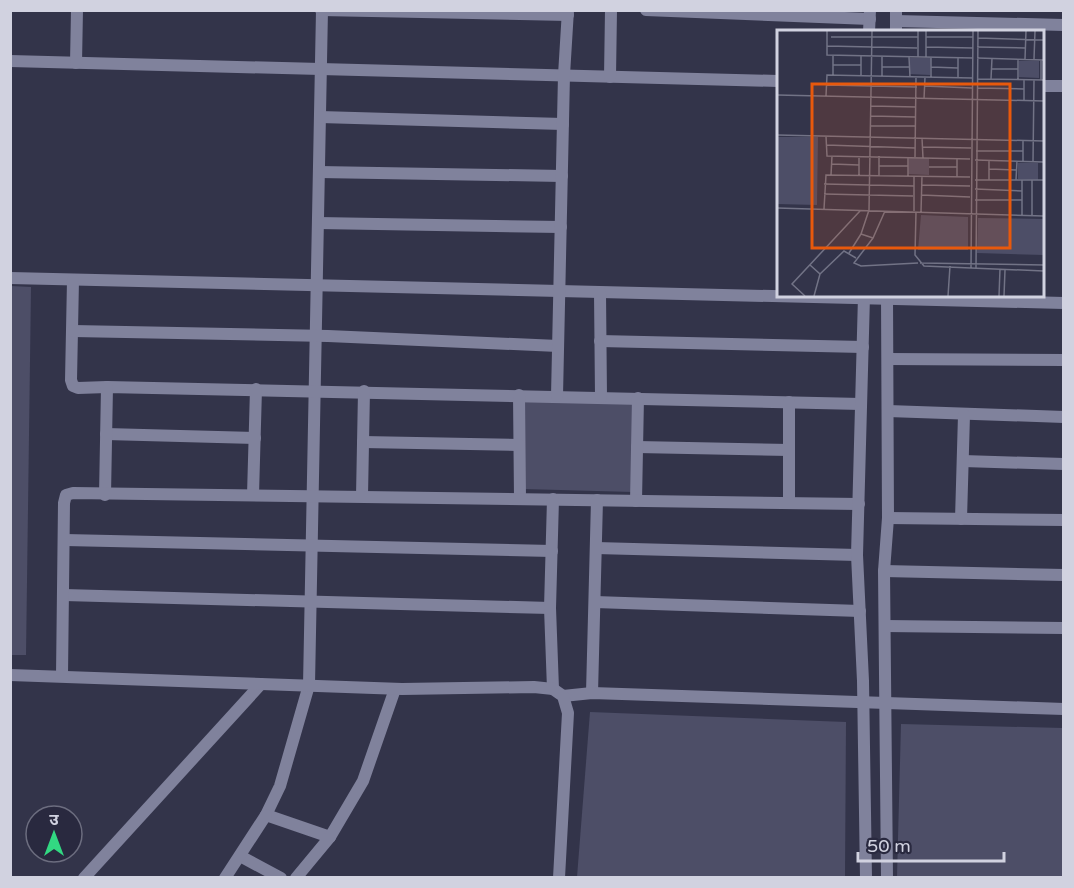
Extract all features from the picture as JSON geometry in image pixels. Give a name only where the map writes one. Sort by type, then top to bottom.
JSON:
[{"type":"street","points":[[76,63],[77,10]]},
{"type":"street","points":[[225,878],[266,815],[280,786],[309,685],[321,10],[568,13],[564,75],[557,396]]},
{"type":"street","points":[[610,10],[610,76]]},
{"type":"street","points":[[646,10],[870,20]]},
{"type":"street","points":[[896,21],[1064,24]]},
{"type":"street","points":[[10,61],[777,81]]},
{"type":"street","points":[[1044,86],[1064,86]]},
{"type":"street","points":[[320,117],[563,123]]},
{"type":"street","points":[[319,172],[562,176]]},
{"type":"street","points":[[318,223],[561,227]]},
{"type":"street","points":[[10,278],[777,296]]},
{"type":"street","points":[[73,280],[71,380],[73,386],[78,388],[364,391],[861,404]]},
{"type":"street","points":[[600,293],[601,398]]},
{"type":"street","points":[[811,297],[1064,303]]},
{"type":"street","points":[[864,298],[857,555],[864,703],[866,878]]},
{"type":"street","points":[[887,298],[888,518],[885,571],[887,878]]},
{"type":"street","points":[[73,330],[316,336],[558,346]]},
{"type":"street","points":[[600,341],[863,347]]},
{"type":"street","points":[[888,360],[1064,360]]},
{"type":"street","points":[[105,495],[107,387]]},
{"type":"street","points":[[253,495],[256,389]]},
{"type":"street","points":[[362,496],[364,391]]},
{"type":"street","points":[[519,395],[520,499]]},
{"type":"street","points":[[636,501],[638,398]]},
{"type":"street","points":[[789,402],[789,503]]},
{"type":"street","points":[[888,411],[1064,417]]},
{"type":"street","points":[[961,519],[964,415]]},
{"type":"street","points":[[106,434],[255,438]]},
{"type":"street","points":[[363,442],[519,445]]},
{"type":"street","points":[[637,447],[789,450]]},
{"type":"street","points":[[963,461],[1064,464]]},
{"type":"street","points":[[62,676],[64,503],[66,495],[73,493],[859,504]]},
{"type":"street","points":[[553,499],[550,608],[558,692],[568,713],[559,878]]},
{"type":"street","points":[[592,693],[597,500]]},
{"type":"street","points":[[888,518],[1064,520]]},
{"type":"street","points":[[65,540],[552,551]]},
{"type":"street","points":[[596,548],[857,555]]},
{"type":"street","points":[[885,571],[1064,576]]},
{"type":"street","points":[[64,595],[550,608]]},
{"type":"street","points":[[595,602],[860,611]]},
{"type":"street","points":[[885,626],[1064,628]]},
{"type":"street","points":[[10,675],[394,688],[534,687],[558,692],[1064,709]]},
{"type":"street","points":[[84,878],[261,684]]},
{"type":"street","points":[[296,878],[330,837],[363,781],[394,688]]},
{"type":"street","points":[[266,815],[330,837]]},
{"type":"street","points":[[240,856],[281,878]]},
{"type":"shaded area","points":[[11,286],[31,287],[26,655],[10,655]]},
{"type":"shaded area","points":[[525,400],[635,402],[633,492],[523,489]]},
{"type":"shaded area","points":[[590,712],[846,722],[845,877],[577,877]]},
{"type":"shaded area","points":[[901,724],[1063,728],[1063,877],[897,877]]}]
